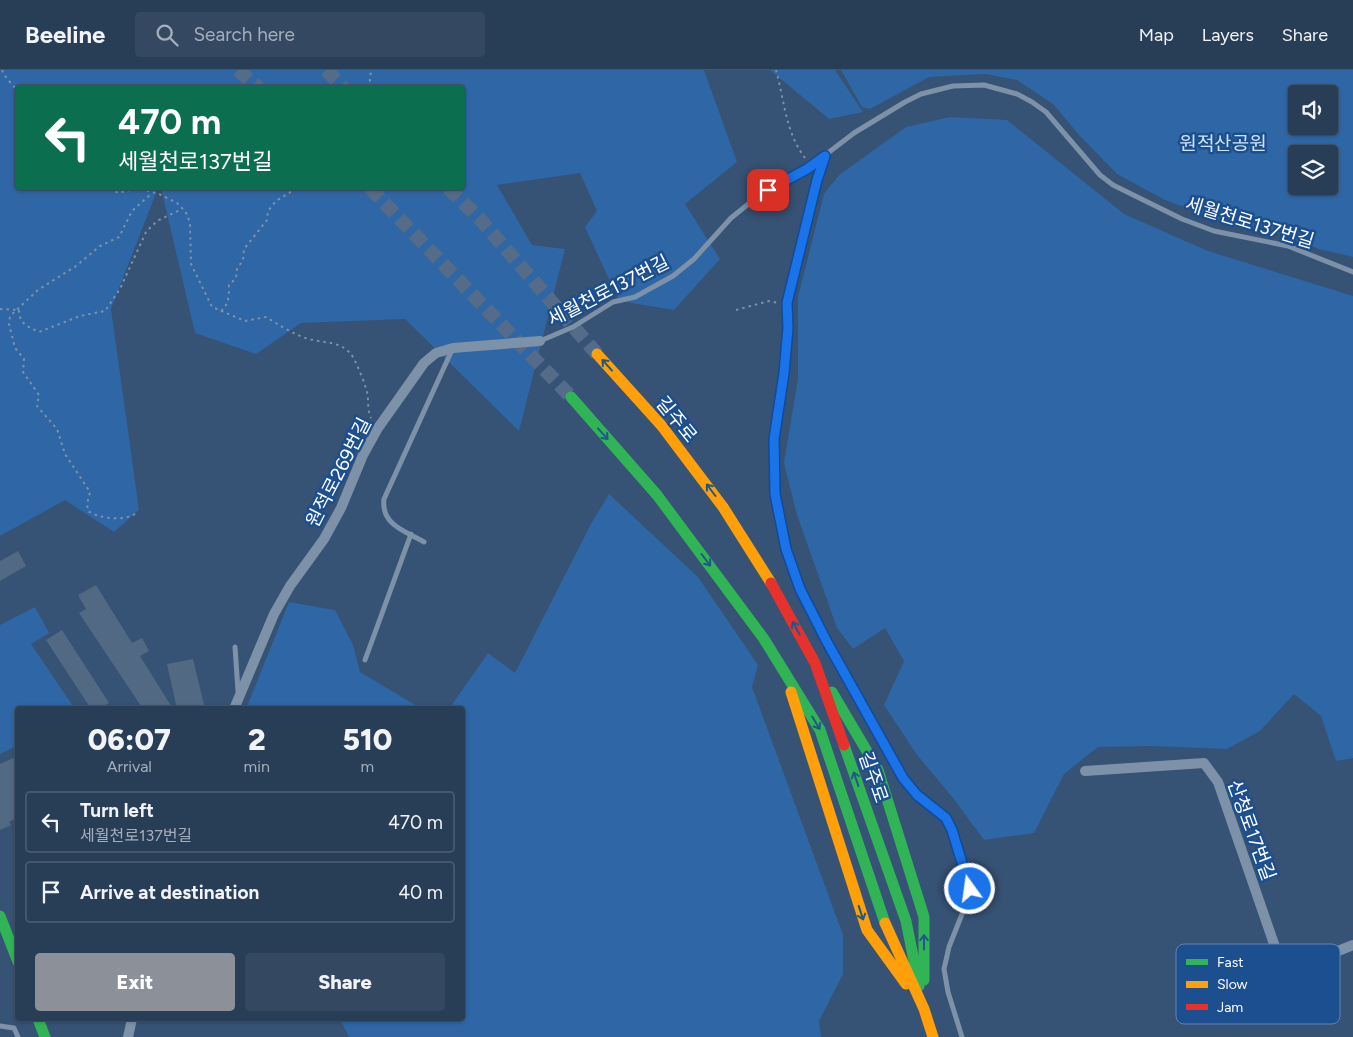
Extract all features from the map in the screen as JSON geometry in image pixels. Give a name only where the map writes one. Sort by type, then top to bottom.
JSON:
[{"type":"main road","name":"길주로","points":[[597,354],[662,426],[723,507],[778,595],[815,663],[906,921],[924,1009],[933,1037]]},
{"type":"main road","name":"길주로","points":[[571,397],[657,495],[764,639],[820,730],[887,928],[924,1009]]},
{"type":"main road","points":[[815,663],[878,770],[924,917],[924,1009]]},
{"type":"main road","points":[[784,671],[867,930],[924,1009]]},
{"type":"main road","points":[[0,916],[15,954]]},
{"type":"main road","points":[[38,1021],[42,1036]]},
{"type":"street","name":"원적로269번길","points":[[236,705],[274,614],[290,586],[328,531],[378,428],[424,363],[436,353],[453,348],[540,340]]},
{"type":"street","name":"산청로17번길","points":[[1084,771],[1204,763],[1218,782],[1274,944]]},
{"type":"street","name":"산청로17번길","points":[[1340,950],[1353,945]]},
{"type":"street","points":[[128,1037],[132,1021]]},
{"type":"lane","name":"세월천로137번길","points":[[540,340],[566,330],[613,302],[635,296],[673,276],[694,259],[731,218],[750,202],[812,165],[854,133],[921,94],[953,86],[993,87],[1017,94],[1046,112],[1088,163],[1113,185],[1197,225],[1288,246],[1353,272]]},
{"type":"lane","points":[[825,156],[792,276],[787,310],[788,328],[785,364],[774,439],[775,494],[786,549],[798,583],[827,642],[903,778],[917,795],[946,818],[952,830],[970,889],[949,947],[944,969],[948,992],[962,1037]]},
{"type":"lane","points":[[424,542],[386,518],[382,510],[384,500],[453,348]]},
{"type":"lane","points":[[365,660],[411,534]]},
{"type":"lane","points":[[235,647],[238,683],[236,705]]},
{"type":"lane","points":[[0,1026],[14,1028],[18,1037]]},
{"type":"path","points":[[2,70],[5,78],[15,86]]},
{"type":"path","points":[[369,85],[371,70]]},
{"type":"path","points":[[776,70],[793,136],[800,151],[812,165]]},
{"type":"path","points":[[113,190],[118,193],[130,190]]},
{"type":"path","points":[[144,190],[159,194],[177,203],[188,216],[191,264],[212,307],[245,321],[266,317],[287,331],[309,340],[334,342],[348,350],[354,359],[368,394],[370,418],[378,428]]},
{"type":"path","points":[[220,312],[226,307],[229,285],[236,278],[237,269],[243,260],[244,249],[267,220],[268,211],[276,201],[294,190]]},
{"type":"path","points":[[135,514],[128,518],[109,517],[94,515],[88,511],[87,504],[90,492],[66,454],[57,430],[37,406],[38,395],[23,372],[24,359],[15,348],[9,324],[10,316],[19,310],[38,290],[76,266],[100,246],[119,237],[132,211],[152,193]]},
{"type":"path","points":[[19,310],[19,318],[22,324],[39,332],[80,316],[105,312],[120,289],[146,232],[157,220],[182,209]]},
{"type":"path","points":[[736,310],[769,301],[778,303],[787,310]]},
{"type":"path","points":[[0,309],[19,310]]},
{"type":"green space","points":[[0,70],[704,70],[737,162],[685,204],[720,259],[674,310],[619,301],[585,227],[597,211],[580,173],[497,185],[532,245],[565,249],[519,431],[405,319],[301,323],[256,354],[195,333],[161,190],[465,190],[465,85],[15,85],[15,190],[157,190],[111,309],[139,510],[114,532],[65,500],[0,536]]},
{"type":"green space","points":[[770,70],[835,70],[863,112],[829,119]]},
{"type":"green space","name":"원적산공원","points":[[841,70],[1353,70],[1353,257],[1319,249],[1274,232],[1224,222],[1165,200],[1117,174],[1080,136],[1053,104],[1017,80],[985,74],[929,77],[870,109],[862,107]]},
{"type":"green space","points":[[950,117],[1007,120],[1124,214],[1208,251],[1353,296],[1353,758],[1336,761],[1321,716],[1294,694],[1260,731],[1227,749],[1150,746],[1098,747],[1064,774],[1034,833],[984,840],[953,798],[917,755],[884,705],[904,661],[885,628],[853,649],[837,628],[797,515],[784,463],[798,378],[798,297],[824,194],[839,175],[906,127]]},
{"type":"green space","points":[[609,494],[698,577],[758,665],[752,687],[843,935],[843,974],[819,1021],[821,1037],[349,1037],[341,1021],[465,1021],[465,706],[451,706],[488,653],[515,673],[592,522]]},
{"type":"green space","points":[[289,602],[335,610],[353,645],[360,672],[417,706],[247,706]]},
{"type":"green space","points":[[35,607],[49,633],[31,644],[73,706],[15,706],[15,747],[0,754],[0,625]]},
{"type":"building","points":[[18,551],[26,566],[0,581],[0,561]]},
{"type":"building","points":[[96,585],[132,643],[142,638],[149,651],[140,656],[171,706],[141,706],[79,613],[86,609],[78,595]]},
{"type":"building","points":[[62,630],[109,703],[104,706],[89,706],[46,640]]},
{"type":"building","points":[[193,659],[204,706],[176,706],[167,664]]},
{"type":"building","points":[[15,757],[15,819],[9,822],[11,825],[0,830],[0,764]]},
{"type":"tunnel","points":[[238,70],[256,85]]},
{"type":"tunnel","points":[[326,70],[341,85]]},
{"type":"tunnel","points":[[372,190],[571,397]]},
{"type":"tunnel","points":[[450,190],[479,218],[597,354]]},
{"type":"traffic: fast","points":[[571,397],[657,495],[764,639],[820,730],[885,923]]},
{"type":"traffic: fast","points":[[832,692],[878,770],[924,917],[924,980]]},
{"type":"traffic: fast","points":[[844,745],[906,921],[919,986]]},
{"type":"traffic: fast","points":[[0,916],[15,954]]},
{"type":"traffic: fast","points":[[39,1021],[45,1037]]},
{"type":"traffic: slow","points":[[597,354],[661,425],[723,507],[771,583]]},
{"type":"traffic: slow","points":[[791,692],[867,930],[906,984]]},
{"type":"traffic: slow","points":[[885,923],[924,1009],[933,1037]]},
{"type":"traffic: jam","points":[[771,583],[815,663],[844,745]]},
{"type":"route","points":[[768,190],[807,169],[825,156],[792,276],[787,303],[788,328],[784,373],[774,439],[775,494],[792,570],[827,642],[903,778],[917,795],[946,818],[952,830],[970,889]]}]
